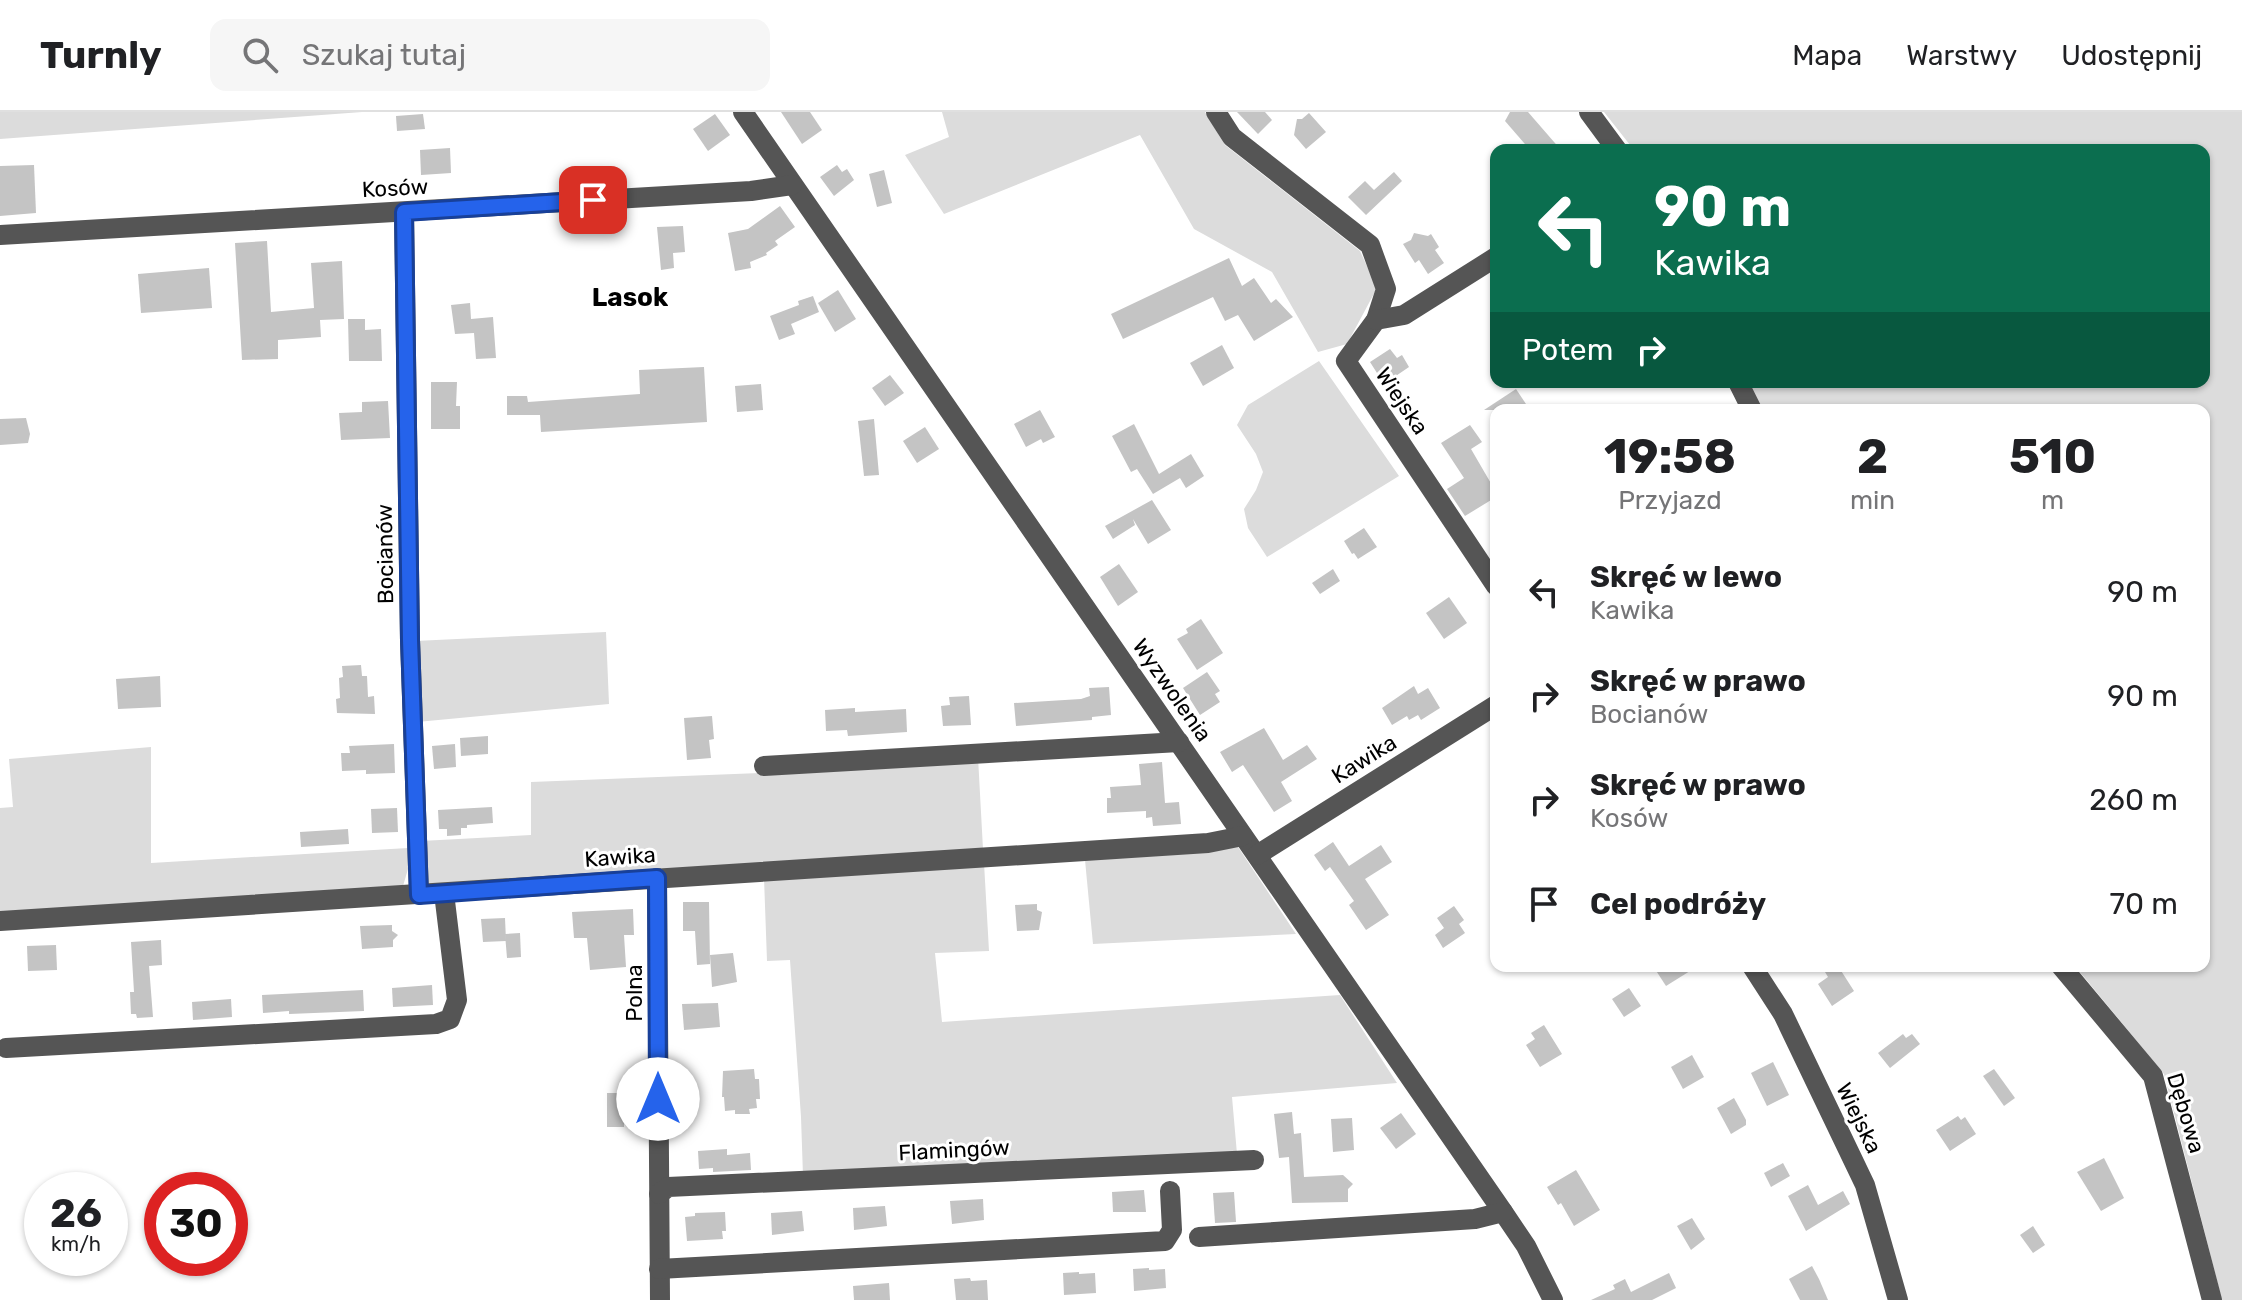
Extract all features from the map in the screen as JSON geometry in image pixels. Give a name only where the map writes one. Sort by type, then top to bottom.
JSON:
[{"type":"street","name":"Wyzwolenia","points":[[743,112],[1503,1212],[1526,1246],[1553,1300]]},
{"type":"street","name":"Wiejska","points":[[1216,112],[1232,137],[1370,245],[1386,289],[1376,320],[1346,361],[1490,577]]},
{"type":"street","points":[[1589,112],[1613,144]]},
{"type":"street","name":"Kosów","points":[[0,235],[751,191],[792,185]]},
{"type":"street","name":"Bocianów","points":[[404,212],[410,640],[419,895]]},
{"type":"street","points":[[1376,320],[1404,315],[1490,261]]},
{"type":"street","name":"Kawika","points":[[1257,855],[1490,709]]},
{"type":"street","points":[[764,766],[1179,742]]},
{"type":"street","name":"Kawika","points":[[0,921],[1208,843],[1243,836]]},
{"type":"street","name":"Polna","points":[[657,878],[660,1300]]},
{"type":"street","points":[[6,1048],[436,1024],[450,1019],[457,1000],[444,893]]},
{"type":"street","name":"Wiejska","points":[[1756,972],[1783,1014],[1865,1185],[1898,1300]]},
{"type":"street","name":"Dębowa","points":[[2066,972],[2153,1076],[2212,1300]]},
{"type":"street","name":"Flamingów","points":[[659,1194],[668,1187],[1254,1160]]},
{"type":"street","points":[[659,1269],[1165,1241],[1172,1230],[1170,1191]]},
{"type":"street","points":[[1199,1237],[1475,1219],[1503,1212]]},
{"type":"shaded area","points":[[0,112],[362,112],[0,139]]},
{"type":"shaded area","points":[[942,112],[1205,112],[1225,145],[1360,251],[1377,288],[1347,344],[1318,352],[1272,272],[1194,229],[1140,135],[944,214],[905,155],[949,137]]},
{"type":"shaded area","points":[[1604,112],[2242,112],[2242,1300],[2222,1300],[2164,1074],[2080,972],[2210,972],[2210,404],[1760,404],[1750,388],[2210,388],[2210,144],[1629,144]]},
{"type":"shaded area","points":[[1319,361],[1399,476],[1267,557],[1248,528],[1244,509],[1263,472],[1256,454],[1237,425],[1248,405]]},
{"type":"shaded area","points":[[606,632],[609,704],[417,722],[415,641]]},
{"type":"shaded area","points":[[151,747],[151,863],[408,848],[408,869],[403,886],[0,912],[0,808],[13,807],[9,759]]},
{"type":"shaded area","points":[[978,757],[983,849],[424,887],[421,841],[531,835],[531,782],[760,773]]},
{"type":"shaded area","points":[[1238,847],[1296,934],[1093,944],[1085,860]]},
{"type":"shaded area","points":[[984,863],[989,951],[935,953],[942,1022],[1340,995],[1397,1083],[1232,1097],[1237,1154],[803,1176],[790,960],[767,961],[764,878]]},
{"type":"building","points":[[781,112],[810,112],[822,130],[802,144]]},
{"type":"building","points":[[1237,112],[1265,112],[1272,120],[1258,134]]},
{"type":"building","points":[[1510,112],[1528,112],[1556,144],[1525,144],[1505,121]]},
{"type":"building","points":[[1309,113],[1326,132],[1306,149],[1294,135],[1297,119]]},
{"type":"building","points":[[423,114],[425,129],[397,131],[396,116]]},
{"type":"building","points":[[715,114],[730,135],[708,151],[693,129]]},
{"type":"building","points":[[450,148],[451,173],[421,175],[420,150]]},
{"type":"building","points":[[34,165],[36,213],[0,216],[0,166]]},
{"type":"building","points":[[837,165],[842,172],[847,169],[854,180],[834,196],[820,177]]},
{"type":"building","points":[[884,170],[892,203],[877,207],[869,174]]},
{"type":"building","points":[[1394,172],[1402,181],[1366,215],[1348,197],[1365,181],[1374,190]]},
{"type":"building","points":[[780,206],[795,227],[775,241],[778,245],[767,255],[750,262],[751,268],[735,271],[728,233],[748,229]]},
{"type":"building","points":[[683,226],[685,252],[673,253],[674,268],[661,270],[657,227]]},
{"type":"building","points":[[1414,233],[1431,234],[1439,247],[1435,250],[1444,263],[1428,274],[1419,260],[1415,263],[1403,244],[1411,240]]},
{"type":"building","points":[[267,241],[271,312],[314,308],[311,263],[342,261],[344,319],[320,320],[321,337],[278,340],[278,359],[242,360],[235,243]]},
{"type":"building","points":[[1229,258],[1242,286],[1254,278],[1271,303],[1276,299],[1293,317],[1254,341],[1238,315],[1225,321],[1213,297],[1123,339],[1111,314]]},
{"type":"building","points":[[209,268],[212,308],[141,313],[138,274]]},
{"type":"building","points":[[838,290],[856,319],[835,332],[818,303]]},
{"type":"building","points":[[813,296],[819,312],[791,324],[795,334],[779,340],[770,316]]},
{"type":"building","points":[[470,303],[471,319],[493,317],[496,358],[476,359],[474,333],[455,334],[451,305]]},
{"type":"building","points":[[348,319],[365,319],[365,330],[381,329],[382,361],[349,361]]},
{"type":"building","points":[[1222,345],[1234,368],[1203,386],[1190,363]]},
{"type":"building","points":[[1390,349],[1397,358],[1402,355],[1409,367],[1384,384],[1370,362]]},
{"type":"building","points":[[704,367],[707,422],[541,432],[540,415],[507,415],[507,396],[527,396],[528,402],[640,394],[639,370]]},
{"type":"building","points":[[890,375],[904,393],[885,406],[872,388]]},
{"type":"building","points":[[431,382],[457,382],[456,406],[460,406],[460,429],[431,429]]},
{"type":"building","points":[[761,384],[763,410],[737,412],[735,386]]},
{"type":"building","points":[[1516,389],[1526,404],[1493,404]]},
{"type":"building","points":[[388,401],[390,438],[341,440],[339,413],[362,412],[362,402]]},
{"type":"building","points":[[1040,410],[1055,437],[1043,443],[1041,439],[1026,447],[1014,424]]},
{"type":"building","points":[[26,418],[30,434],[28,443],[0,445],[0,419]]},
{"type":"building","points":[[874,419],[879,475],[864,476],[858,421]]},
{"type":"building","points":[[1134,424],[1159,474],[1191,454],[1204,476],[1186,488],[1180,478],[1153,494],[1137,469],[1131,472],[1112,436]]},
{"type":"building","points":[[1470,425],[1482,442],[1471,449],[1490,482],[1490,501],[1465,516],[1447,489],[1464,478],[1441,443]]},
{"type":"building","points":[[925,427],[939,449],[917,463],[903,441]]},
{"type":"building","points":[[1152,500],[1171,530],[1148,544],[1133,519],[1135,525],[1113,539],[1105,526]]},
{"type":"building","points":[[1364,528],[1377,547],[1358,559],[1344,541]]},
{"type":"building","points":[[1119,564],[1138,592],[1118,606],[1100,577]]},
{"type":"building","points":[[1333,569],[1340,581],[1320,594],[1312,583]]},
{"type":"building","points":[[1449,597],[1467,623],[1444,639],[1426,613]]},
{"type":"building","points":[[1201,619],[1223,653],[1197,670],[1177,639],[1188,633],[1186,629]]},
{"type":"building","points":[[361,665],[362,676],[367,676],[368,697],[374,696],[375,714],[337,713],[336,699],[340,698],[342,666]]},
{"type":"building","points":[[1207,672],[1220,691],[1215,694],[1220,702],[1200,715],[1183,688]]},
{"type":"building","points":[[160,676],[161,707],[118,709],[116,679]]},
{"type":"building","points":[[1414,686],[1418,694],[1428,688],[1440,708],[1421,720],[1418,715],[1409,720],[1407,716],[1392,725],[1382,708]]},
{"type":"building","points":[[1109,687],[1111,715],[1092,717],[1092,720],[1016,726],[1014,703],[1081,699],[1090,696],[1089,688]]},
{"type":"building","points":[[969,696],[971,725],[943,726],[941,706],[950,705],[949,697]]},
{"type":"building","points":[[855,708],[855,712],[906,709],[907,732],[848,736],[847,730],[826,731],[825,710]]},
{"type":"building","points":[[712,716],[714,739],[709,740],[711,758],[687,760],[684,718]]},
{"type":"building","points":[[1264,728],[1283,760],[1307,745],[1317,759],[1281,782],[1292,801],[1274,812],[1243,765],[1232,772],[1220,752]]},
{"type":"building","points":[[488,736],[488,754],[461,756],[460,738]]},
{"type":"building","points":[[394,744],[395,773],[342,771],[341,753],[350,753],[349,746]]},
{"type":"building","points":[[455,744],[456,767],[434,769],[432,746]]},
{"type":"building","points":[[1162,762],[1165,803],[1179,802],[1181,824],[1153,826],[1152,817],[1146,818],[1146,811],[1107,813],[1110,787],[1141,785],[1139,764]]},
{"type":"building","points":[[492,807],[493,823],[467,825],[467,828],[461,828],[461,835],[447,836],[447,829],[439,829],[438,810]]},
{"type":"building","points":[[397,808],[398,832],[372,833],[371,809]]},
{"type":"building","points":[[348,829],[349,844],[301,847],[300,832]]},
{"type":"building","points":[[1333,842],[1349,866],[1381,845],[1392,862],[1365,879],[1389,915],[1366,930],[1349,905],[1354,901],[1330,867],[1325,871],[1314,855]]},
{"type":"building","points":[[683,902],[709,902],[710,964],[697,965],[695,931],[683,931]]},
{"type":"building","points":[[1037,904],[1037,910],[1042,912],[1039,930],[1017,931],[1015,905]]},
{"type":"building","points":[[1454,906],[1464,920],[1459,924],[1465,933],[1443,948],[1435,935],[1444,928],[1437,918]]},
{"type":"building","points":[[633,909],[634,935],[624,935],[626,967],[590,970],[587,938],[574,938],[572,912]]},
{"type":"building","points":[[505,918],[506,941],[483,942],[481,919]]},
{"type":"building","points":[[392,925],[392,931],[398,935],[393,940],[393,947],[362,949],[360,926]]},
{"type":"building","points":[[520,933],[521,957],[507,958],[505,934]]},
{"type":"building","points":[[161,940],[162,965],[149,966],[153,1017],[137,1018],[136,1014],[131,1014],[130,992],[134,992],[131,942]]},
{"type":"building","points":[[56,945],[57,970],[28,971],[27,946]]},
{"type":"building","points":[[733,953],[737,982],[712,987],[710,955]]},
{"type":"building","points":[[1657,972],[1688,972],[1666,986]]},
{"type":"building","points":[[1825,972],[1842,972],[1854,991],[1832,1006],[1818,984],[1828,977]]},
{"type":"building","points":[[432,985],[433,1005],[393,1007],[392,988]]},
{"type":"building","points":[[1629,988],[1641,1006],[1624,1017],[1612,999]]},
{"type":"building","points":[[363,990],[364,1011],[263,1013],[262,995]]},
{"type":"building","points":[[231,999],[232,1017],[193,1020],[192,1002]]},
{"type":"building","points":[[718,1003],[720,1027],[684,1030],[682,1004]]},
{"type":"building","points":[[1544,1025],[1562,1054],[1540,1067],[1526,1045],[1535,1039],[1531,1033]]},
{"type":"building","points":[[1903,1034],[1906,1038],[1912,1034],[1920,1044],[1890,1068],[1878,1053]]},
{"type":"building","points":[[1692,1055],[1704,1077],[1683,1089],[1671,1067]]},
{"type":"building","points":[[1773,1062],[1789,1095],[1767,1106],[1751,1073]]},
{"type":"building","points":[[754,1069],[755,1079],[759,1079],[757,1108],[749,1109],[750,1114],[725,1111],[723,1071]]},
{"type":"building","points":[[1994,1069],[2015,1098],[2004,1106],[1983,1076]]},
{"type":"building","points":[[607,1093],[636,1093],[637,1122],[624,1122],[624,1127],[607,1127]]},
{"type":"building","points":[[1734,1098],[1746,1125],[1731,1134],[1717,1108]]},
{"type":"building","points":[[1292,1112],[1294,1134],[1301,1133],[1304,1177],[1343,1175],[1353,1184],[1348,1189],[1348,1202],[1292,1203],[1289,1157],[1279,1158],[1274,1114]]},
{"type":"building","points":[[1401,1113],[1416,1134],[1396,1149],[1380,1128]]},
{"type":"building","points":[[1958,1116],[1961,1120],[1965,1117],[1976,1134],[1950,1151],[1936,1130]]},
{"type":"building","points":[[1352,1118],[1354,1150],[1333,1152],[1331,1119]]},
{"type":"building","points":[[727,1149],[727,1155],[750,1153],[751,1170],[713,1172],[713,1168],[699,1169],[698,1151]]},
{"type":"building","points":[[2104,1158],[2124,1198],[2101,1211],[2077,1172]]},
{"type":"building","points":[[1783,1163],[1790,1176],[1771,1187],[1764,1173]]},
{"type":"building","points":[[1576,1170],[1600,1210],[1574,1226],[1561,1203],[1558,1205],[1547,1187]]},
{"type":"building","points":[[1808,1185],[1818,1205],[1843,1191],[1850,1204],[1806,1231],[1788,1196]]},
{"type":"building","points":[[1144,1190],[1146,1212],[1113,1212],[1112,1192]]},
{"type":"building","points":[[1234,1192],[1236,1222],[1215,1223],[1213,1193]]},
{"type":"building","points":[[983,1199],[984,1220],[952,1224],[950,1201]]},
{"type":"building","points":[[885,1206],[887,1226],[854,1230],[853,1208]]},
{"type":"building","points":[[802,1211],[804,1231],[772,1235],[771,1213]]},
{"type":"building","points":[[725,1212],[726,1231],[722,1231],[723,1239],[687,1241],[685,1217],[695,1216],[695,1213]]},
{"type":"building","points":[[1692,1218],[1705,1239],[1691,1250],[1677,1226]]},
{"type":"building","points":[[2033,1226],[2045,1245],[2033,1253],[2020,1235]]},
{"type":"building","points":[[1812,1266],[1828,1300],[1800,1300],[1789,1279]]},
{"type":"building","points":[[1133,1269],[1165,1269],[1166,1288],[1134,1291]]},
{"type":"building","points":[[1063,1273],[1095,1273],[1096,1293],[1064,1295]]},
{"type":"building","points":[[1669,1273],[1676,1288],[1652,1300],[1591,1300],[1615,1289],[1613,1285],[1625,1279],[1631,1292]]},
{"type":"building","points":[[970,1278],[971,1281],[987,1280],[988,1300],[956,1300],[954,1279]]},
{"type":"building","points":[[889,1283],[890,1300],[854,1300],[853,1286]]},
{"type":"district","name":"Lasok","points":[[630,297]]},
{"type":"route","points":[[593,200],[404,212],[410,640],[419,895],[657,878],[658,1099]]}]
